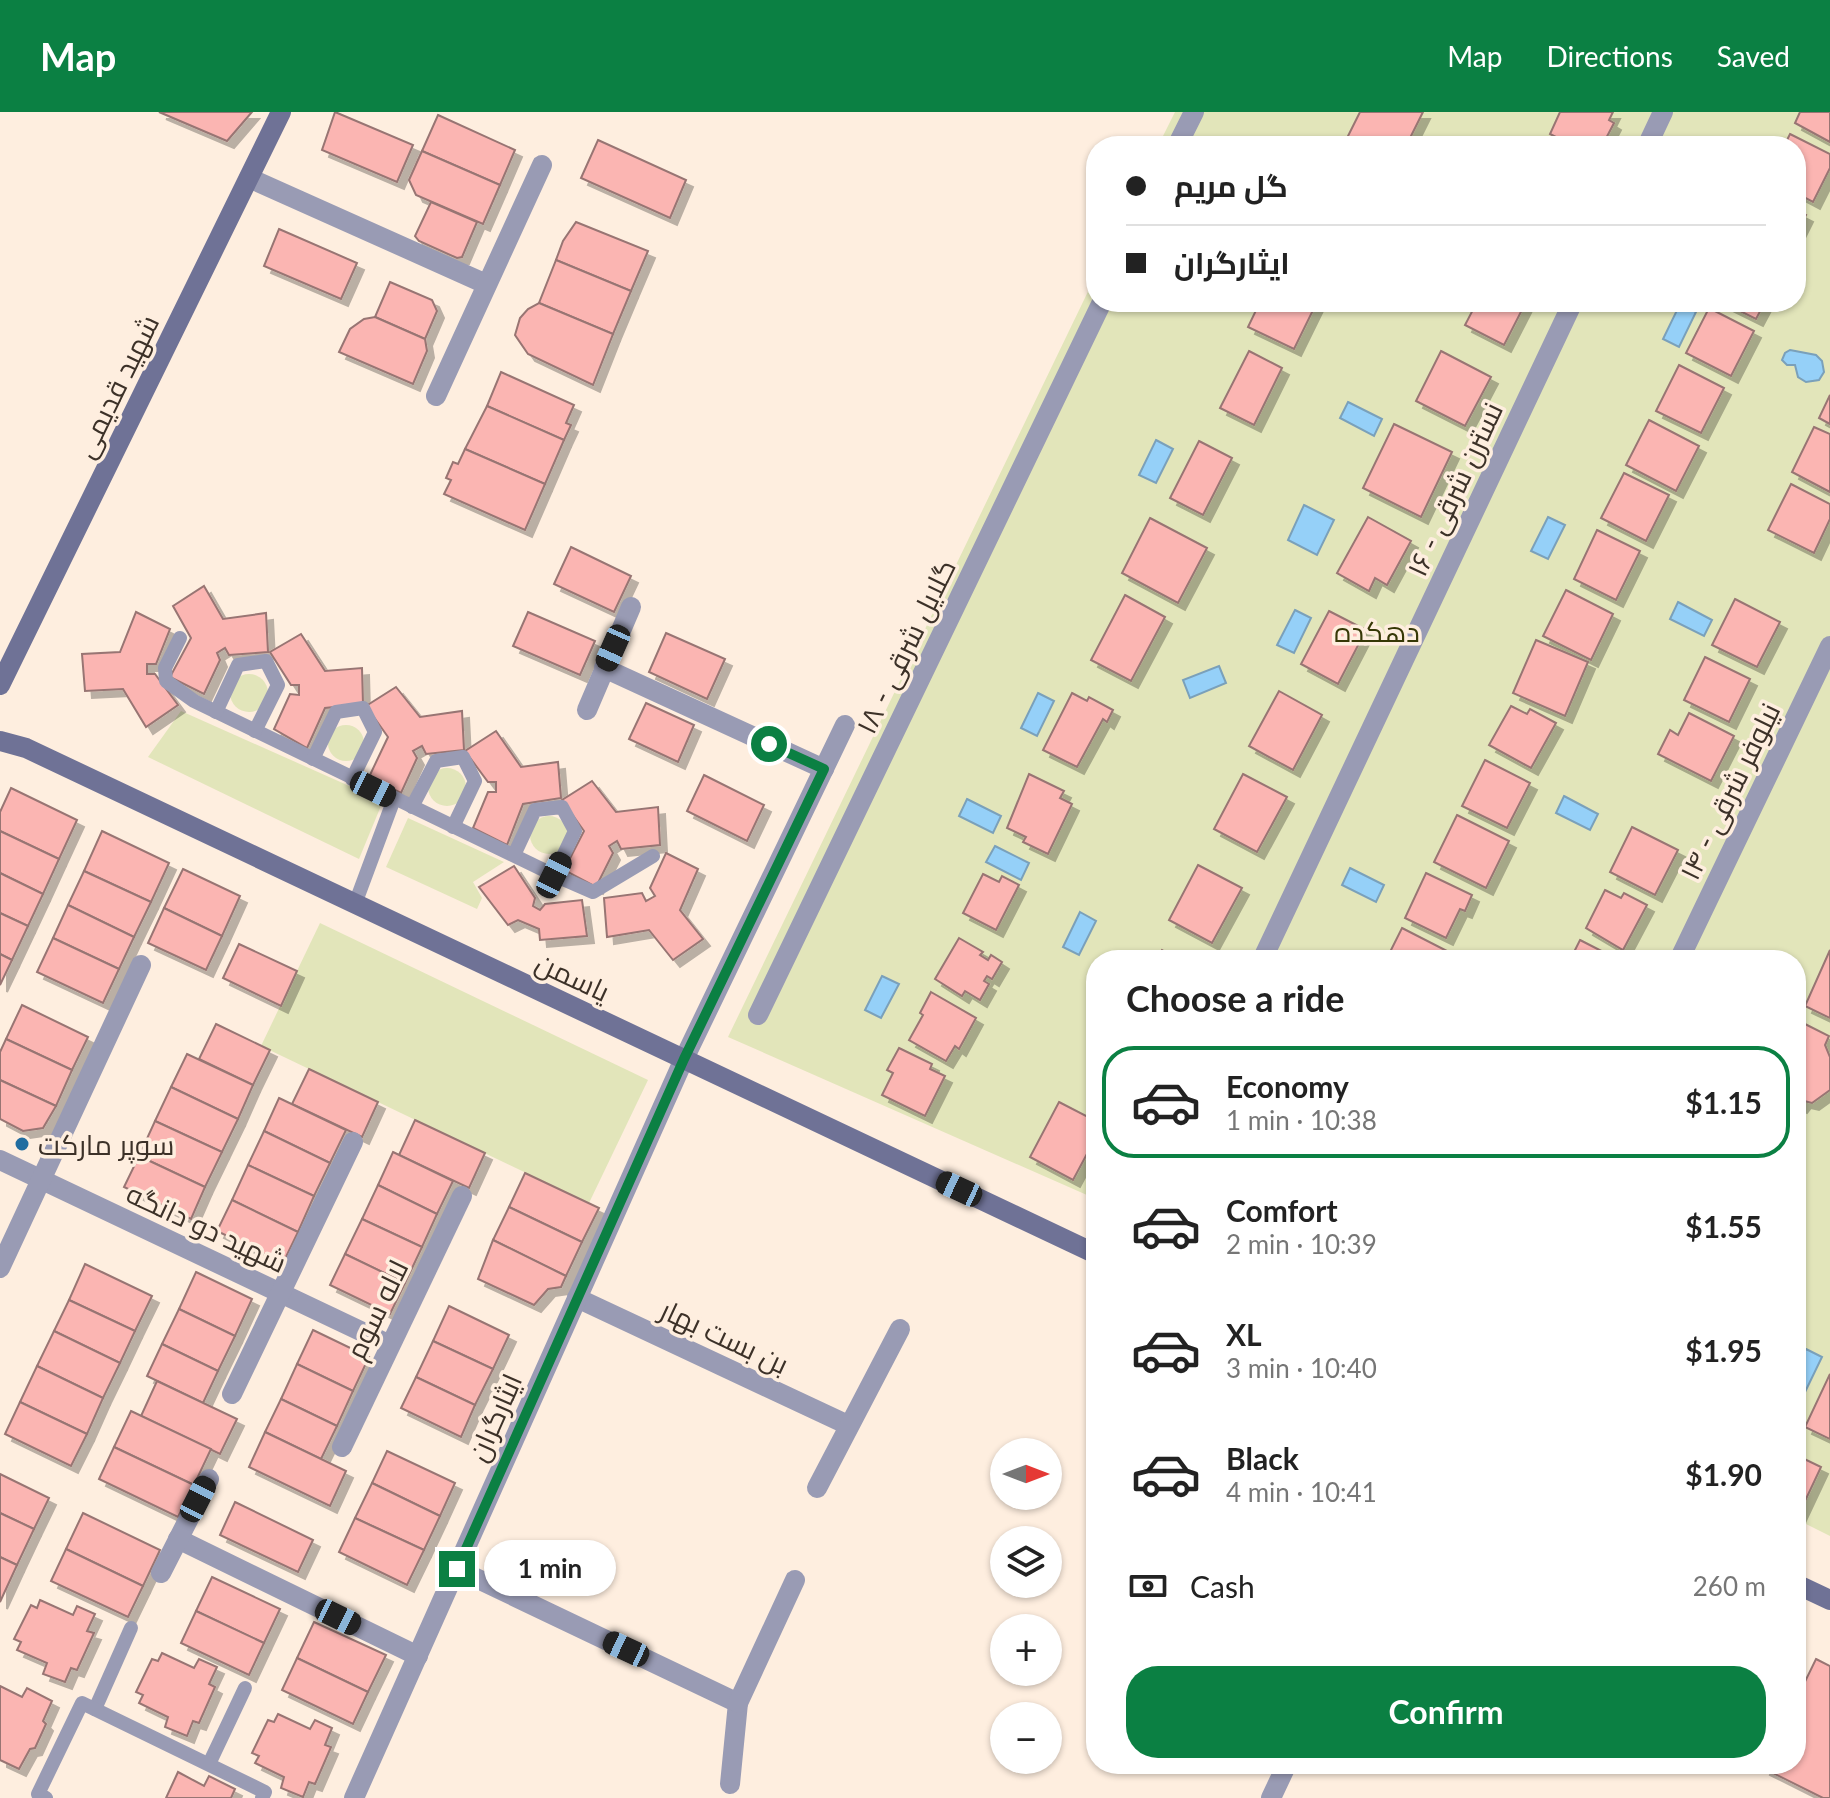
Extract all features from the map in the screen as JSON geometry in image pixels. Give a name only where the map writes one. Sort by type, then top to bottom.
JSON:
[{"type":"street","name":"شهید قدیمی","points":[[0,685],[281,112]]},
{"type":"street","points":[[1182,136],[1194,112]]},
{"type":"street","points":[[1652,136],[1663,112]]},
{"type":"street","points":[[436,396],[542,165]]},
{"type":"street","points":[[249,178],[486,284]]},
{"type":"street","name":"گلایل شرقی - ۱۸","points":[[758,1015],[1097,312]]},
{"type":"street","name":"نسترن شرقی - ۱۶","points":[[1267,950],[1568,312]]},
{"type":"street","points":[[587,710],[631,607]]},
{"type":"street","name":"نیلوفر شرقی - ۱۴","points":[[1684,950],[1830,646]]},
{"type":"street","points":[[604,668],[824,769]]},
{"type":"street","name":"ایثارگران","points":[[354,1798],[684,1059],[845,725]]},
{"type":"street","name":"یاسمن","points":[[0,726],[26,748]]},
{"type":"street","name":"یاسمن","points":[[0,741],[26,748],[1086,1249]]},
{"type":"street","points":[[0,1268],[141,965]]},
{"type":"street","points":[[232,1394],[353,1142]]},
{"type":"street","name":"شهید دو دانگه","points":[[0,1160],[390,1345]]},
{"type":"street","name":"لاله سوم","points":[[342,1447],[462,1196]]},
{"type":"street","name":"بن بست بهار","points":[[577,1298],[848,1425]]},
{"type":"street","points":[[817,1488],[900,1329]]},
{"type":"street","points":[[161,1573],[209,1479]]},
{"type":"street","points":[[178,1539],[418,1656]]},
{"type":"street","points":[[457,1569],[738,1703]]},
{"type":"street","points":[[730,1784],[738,1703],[795,1580]]},
{"type":"street","points":[[1806,1589],[1830,1600]]},
{"type":"street","points":[[1271,1798],[1282,1774]]},
{"type":"lane","points":[[180,638],[165,668],[166,681],[194,701],[554,875],[593,892],[653,856]]},
{"type":"lane","points":[[216,712],[238,665],[266,661],[278,685],[255,731]]},
{"type":"lane","points":[[313,759],[336,712],[363,708],[375,732],[352,779]]},
{"type":"lane","points":[[412,807],[436,761],[463,757],[475,781],[453,827]]},
{"type":"lane","points":[[355,904],[394,799]]},
{"type":"lane","points":[[514,855],[535,810],[562,807],[575,831],[554,875]]},
{"type":"lane","points":[[95,1709],[131,1628]]},
{"type":"lane","points":[[209,1764],[245,1688]]},
{"type":"lane","points":[[46,1798],[38,1794],[82,1703],[265,1792],[262,1798]]},
{"type":"green space","name":"دهکده","points":[[1175,112],[1830,112],[1830,1536],[1806,1524],[1806,950],[1086,950],[1086,1195],[728,1037],[1086,296],[1086,312],[1806,312],[1806,136],[1163,136]]},
{"type":"green space","points":[[249,674],[262,680],[268,693],[262,706],[249,712],[236,706],[230,693],[236,680]]},
{"type":"green space","points":[[181,711],[383,801],[359,859],[148,757]]},
{"type":"green space","points":[[346,725],[359,730],[364,743],[359,756],[346,761],[333,756],[328,743],[333,730]]},
{"type":"green space","points":[[447,768],[460,774],[466,787],[460,800],[447,806],[434,800],[428,787],[434,774]]},
{"type":"green space","points":[[549,816],[562,822],[568,835],[562,848],[549,854],[536,848],[530,835],[536,822]]},
{"type":"green space","points":[[408,818],[504,862],[473,882],[482,898],[477,909],[386,867]]},
{"type":"green space","points":[[320,923],[648,1080],[589,1203],[261,1046]]},
{"type":"water","points":[[1676,312],[1696,312],[1679,347],[1663,339]]},
{"type":"water","points":[[1790,350],[1816,355],[1822,361],[1824,372],[1819,380],[1806,382],[1798,377],[1795,365],[1787,365],[1782,360]]},
{"type":"water","points":[[1348,402],[1382,419],[1374,436],[1340,418]]},
{"type":"water","points":[[1156,440],[1173,449],[1156,483],[1139,475]]},
{"type":"water","points":[[1304,505],[1334,520],[1317,555],[1288,540]]},
{"type":"water","points":[[1548,517],[1565,525],[1548,559],[1531,551]]},
{"type":"water","points":[[1678,602],[1712,620],[1704,636],[1670,619]]},
{"type":"water","points":[[1295,610],[1311,618],[1294,653],[1277,645]]},
{"type":"water","points":[[1219,666],[1226,683],[1190,698],[1183,680]]},
{"type":"water","points":[[1038,693],[1054,701],[1037,736],[1021,728]]},
{"type":"water","points":[[1564,796],[1598,814],[1590,830],[1556,813]]},
{"type":"water","points":[[967,799],[1001,816],[993,833],[959,816]]},
{"type":"water","points":[[995,846],[1029,863],[1021,880],[986,862]]},
{"type":"water","points":[[1350,868],[1384,885],[1376,902],[1342,885]]},
{"type":"water","points":[[1080,912],[1096,921],[1079,955],[1063,947]]},
{"type":"water","points":[[882,976],[899,984],[881,1018],[865,1010]]},
{"type":"water","points":[[1806,1349],[1822,1357],[1806,1390]]},
{"type":"building","points":[[159,112],[252,112],[227,141]]},
{"type":"building","points":[[335,112],[413,145],[397,182],[322,150]]},
{"type":"building","points":[[1360,112],[1423,112],[1411,136],[1348,136]]},
{"type":"building","points":[[1560,112],[1613,112],[1609,120],[1614,123],[1607,136],[1550,134]]},
{"type":"building","points":[[1800,112],[1830,112],[1830,142],[1795,123]]},
{"type":"building","points":[[438,115],[515,150],[500,185],[422,151]]},
{"type":"building","points":[[598,140],[686,180],[670,218],[581,178]]},
{"type":"building","points":[[1806,142],[1830,154],[1830,168],[1813,202],[1806,198]]},
{"type":"building","points":[[422,151],[500,185],[483,224],[416,195],[409,180]]},
{"type":"building","points":[[431,202],[477,222],[462,257],[457,258],[419,241],[415,236]]},
{"type":"building","points":[[576,222],[648,251],[631,291],[556,260],[563,241]]},
{"type":"building","points":[[279,229],[357,263],[341,299],[264,266]]},
{"type":"building","points":[[556,260],[631,291],[613,334],[539,303]]},
{"type":"building","points":[[390,282],[432,300],[437,311],[425,339],[375,317]]},
{"type":"building","points":[[539,303],[613,334],[593,385],[528,354],[515,335],[520,318]]},
{"type":"building","points":[[1255,312],[1312,312],[1294,349],[1248,327]]},
{"type":"building","points":[[1472,312],[1521,312],[1504,345],[1465,325]]},
{"type":"building","points":[[1707,312],[1717,312],[1754,331],[1731,376],[1686,353]]},
{"type":"building","points":[[1742,312],[1760,312],[1756,319]]},
{"type":"building","points":[[375,317],[425,339],[427,351],[413,384],[339,352],[350,329],[364,319]]},
{"type":"building","points":[[1249,351],[1282,368],[1254,425],[1220,408]]},
{"type":"building","points":[[1441,351],[1491,377],[1465,426],[1416,401]]},
{"type":"building","points":[[1679,365],[1724,388],[1701,433],[1656,411]]},
{"type":"building","points":[[501,372],[574,405],[566,423],[571,425],[564,440],[487,406]]},
{"type":"building","points":[[1830,395],[1830,424],[1819,418]]},
{"type":"building","points":[[487,406],[564,440],[545,484],[465,449]]},
{"type":"building","points":[[1649,420],[1699,446],[1676,491],[1626,465]]},
{"type":"building","points":[[1394,424],[1452,452],[1421,517],[1363,488]]},
{"type":"building","points":[[1814,427],[1830,434],[1830,492],[1792,472]]},
{"type":"building","points":[[1199,441],[1232,458],[1203,515],[1170,498]]},
{"type":"building","points":[[465,449],[545,484],[525,530],[444,494],[451,480],[446,478],[453,462],[458,464]]},
{"type":"building","points":[[1624,473],[1669,495],[1646,541],[1601,518]]},
{"type":"building","points":[[1791,484],[1830,504],[1830,519],[1814,553],[1768,530]]},
{"type":"building","points":[[1368,517],[1411,541],[1387,585],[1375,578],[1369,591],[1337,573]]},
{"type":"building","points":[[1150,518],[1207,548],[1178,603],[1122,573]]},
{"type":"building","points":[[1597,530],[1640,551],[1616,600],[1574,579]]},
{"type":"building","points":[[571,547],[631,576],[614,612],[554,584]]},
{"type":"building","points":[[204,586],[223,619],[266,613],[268,652],[229,655],[225,648],[217,653],[220,660],[204,694],[170,677],[191,638],[173,606]]},
{"type":"building","points":[[1566,590],[1613,614],[1591,660],[1543,636]]},
{"type":"building","points":[[1125,595],[1165,617],[1131,681],[1091,660]]},
{"type":"building","points":[[1735,599],[1780,622],[1757,667],[1712,645]]},
{"type":"building","points":[[1329,611],[1366,630],[1338,684],[1301,664]]},
{"type":"building","points":[[136,612],[170,629],[156,664],[147,664],[147,674],[155,674],[178,705],[146,727],[123,689],[85,691],[82,654],[120,652]]},
{"type":"building","points":[[528,612],[595,641],[580,675],[513,646]]},
{"type":"building","points":[[666,633],[725,659],[707,699],[649,672]]},
{"type":"building","points":[[301,634],[325,671],[362,668],[363,704],[325,708],[307,748],[274,729],[290,694],[299,695],[299,685],[291,685],[270,652]]},
{"type":"building","points":[[1536,640],[1588,662],[1565,716],[1513,693]]},
{"type":"building","points":[[1705,657],[1750,679],[1729,722],[1684,700]]},
{"type":"building","points":[[396,687],[420,717],[462,711],[464,750],[426,754],[422,746],[413,751],[417,758],[401,793],[369,777],[388,737],[366,706]]},
{"type":"building","points":[[1279,691],[1322,715],[1293,770],[1249,746]]},
{"type":"building","points":[[1072,693],[1087,701],[1089,697],[1113,710],[1107,722],[1103,719],[1077,767],[1043,750]]},
{"type":"building","points":[[646,703],[694,725],[678,762],[629,739]]},
{"type":"building","points":[[1511,706],[1527,714],[1530,709],[1556,723],[1531,768],[1489,745]]},
{"type":"building","points":[[1689,713],[1734,736],[1711,781],[1658,754],[1670,730],[1678,735]]},
{"type":"building","points":[[496,731],[521,767],[558,762],[561,798],[523,804],[507,845],[473,828],[488,792],[496,792],[496,782],[488,782],[465,751]]},
{"type":"building","points":[[1485,760],[1530,783],[1507,828],[1462,806]]},
{"type":"building","points":[[1029,774],[1064,791],[1060,798],[1072,804],[1048,854],[1023,842],[1026,837],[1007,828]]},
{"type":"building","points":[[1243,774],[1287,797],[1257,852],[1214,829]]},
{"type":"building","points":[[704,775],[764,805],[747,841],[687,811]]},
{"type":"building","points":[[592,781],[616,812],[658,807],[660,845],[621,849],[617,841],[609,846],[613,853],[596,887],[564,870],[584,831],[562,800]]},
{"type":"building","points":[[11,788],[77,820],[59,859],[0,831],[0,812]]},
{"type":"building","points":[[1457,815],[1509,841],[1486,888],[1434,862]]},
{"type":"building","points":[[1632,827],[1678,850],[1655,895],[1610,872]]},
{"type":"building","points":[[0,831],[59,859],[43,894],[0,873]]},
{"type":"building","points":[[102,831],[169,863],[151,902],[84,871]]},
{"type":"building","points":[[666,853],[698,869],[680,910],[703,939],[673,960],[649,930],[607,937],[604,898],[642,893],[646,901],[655,896],[650,888]]},
{"type":"building","points":[[1198,865],[1242,888],[1212,943],[1169,920]]},
{"type":"building","points":[[514,866],[535,898],[533,906],[540,910],[545,904],[582,900],[587,936],[540,940],[539,929],[518,920],[508,925],[479,887]]},
{"type":"building","points":[[183,869],[240,896],[222,936],[164,908]]},
{"type":"building","points":[[84,871],[151,902],[134,937],[68,905]]},
{"type":"building","points":[[0,873],[43,894],[28,926],[0,913]]},
{"type":"building","points":[[1426,873],[1472,895],[1465,911],[1460,909],[1446,938],[1405,918]]},
{"type":"building","points":[[983,874],[999,882],[1002,876],[1019,885],[996,930],[963,913]]},
{"type":"building","points":[[1605,890],[1621,898],[1624,893],[1647,905],[1623,950],[1586,928]]},
{"type":"building","points":[[68,905],[134,937],[119,969],[53,938]]},
{"type":"building","points":[[164,908],[222,936],[206,970],[148,943]]},
{"type":"building","points":[[0,913],[28,926],[12,960],[0,954]]},
{"type":"building","points":[[1402,928],[1445,950],[1391,950]]},
{"type":"building","points":[[53,938],[119,969],[103,1003],[37,972]]},
{"type":"building","points":[[959,938],[983,952],[980,955],[988,960],[991,955],[1002,962],[992,979],[987,976],[984,981],[989,984],[980,1000],[965,991],[962,996],[935,979]]},
{"type":"building","points":[[1580,940],[1600,950],[1575,950]]},
{"type":"building","points":[[239,944],[297,971],[281,1006],[223,978]]},
{"type":"building","points":[[1830,950],[1830,1018],[1806,1004]]},
{"type":"building","points":[[0,954],[12,960],[0,985]]},
{"type":"building","points":[[931,992],[976,1018],[959,1049],[955,1046],[946,1061],[909,1040]]},
{"type":"building","points":[[22,1005],[88,1037],[72,1070],[6,1039]]},
{"type":"building","points":[[216,1024],[270,1050],[253,1085],[199,1059]]},
{"type":"building","points":[[1806,1024],[1829,1036],[1825,1045],[1830,1057],[1830,1090],[1812,1103],[1806,1102]]},
{"type":"building","points":[[6,1039],[72,1070],[56,1106],[0,1080],[0,1052]]},
{"type":"building","points":[[899,1048],[932,1064],[930,1069],[945,1076],[925,1116],[882,1095],[893,1073],[887,1070]]},
{"type":"building","points":[[187,1054],[253,1085],[238,1119],[171,1087]]},
{"type":"building","points":[[309,1069],[378,1102],[362,1137],[292,1104]]},
{"type":"building","points":[[0,1080],[56,1106],[43,1128],[23,1131],[0,1119]]},
{"type":"building","points":[[171,1087],[238,1119],[222,1152],[155,1121]]},
{"type":"building","points":[[279,1098],[346,1130],[330,1163],[264,1131]]},
{"type":"building","points":[[1059,1102],[1086,1116],[1086,1156],[1073,1180],[1030,1157]]},
{"type":"building","points":[[415,1120],[485,1153],[469,1188],[399,1155]]},
{"type":"building","points":[[155,1121],[222,1152],[205,1187],[139,1156]]},
{"type":"building","points":[[264,1131],[330,1163],[314,1196],[248,1165]]},
{"type":"building","points":[[393,1152],[453,1181],[437,1214],[378,1185]]},
{"type":"building","points":[[139,1156],[205,1187],[191,1219],[124,1187]]},
{"type":"building","points":[[248,1165],[314,1196],[298,1232],[232,1200]]},
{"type":"building","points":[[525,1173],[599,1208],[582,1242],[509,1207]]},
{"type":"building","points":[[378,1185],[437,1214],[422,1247],[362,1219]]},
{"type":"building","points":[[232,1200],[298,1232],[283,1263],[217,1231]]},
{"type":"building","points":[[509,1207],[582,1242],[566,1276],[493,1240]]},
{"type":"building","points":[[362,1219],[422,1247],[405,1283],[345,1254]]},
{"type":"building","points":[[493,1240],[566,1276],[561,1287],[548,1289],[534,1305],[478,1279]]},
{"type":"building","points":[[345,1254],[405,1283],[390,1314],[330,1285]]},
{"type":"building","points":[[85,1264],[152,1296],[135,1331],[69,1300]]},
{"type":"building","points":[[196,1272],[252,1299],[235,1336],[179,1309]]},
{"type":"building","points":[[69,1300],[135,1331],[120,1363],[54,1331]]},
{"type":"building","points":[[449,1306],[509,1335],[493,1369],[433,1341]]},
{"type":"building","points":[[179,1309],[235,1336],[218,1371],[162,1344]]},
{"type":"building","points":[[313,1330],[369,1357],[353,1391],[297,1364]]},
{"type":"building","points":[[54,1331],[120,1363],[103,1398],[37,1366]]},
{"type":"building","points":[[433,1341],[493,1369],[475,1405],[416,1377]]},
{"type":"building","points":[[162,1344],[218,1371],[203,1403],[147,1376]]},
{"type":"building","points":[[297,1364],[353,1391],[337,1426],[281,1399]]},
{"type":"building","points":[[37,1366],[103,1398],[87,1434],[20,1402]]},
{"type":"building","points":[[1830,1374],[1830,1439],[1806,1425]]},
{"type":"building","points":[[416,1377],[475,1405],[461,1437],[401,1408]]},
{"type":"building","points":[[157,1381],[237,1419],[220,1454],[141,1416]]},
{"type":"building","points":[[281,1399],[337,1426],[321,1459],[265,1432]]},
{"type":"building","points":[[20,1402],[87,1434],[71,1466],[5,1434]]},
{"type":"building","points":[[131,1411],[211,1449],[194,1485],[114,1447]]},
{"type":"building","points":[[265,1432],[346,1471],[330,1506],[249,1467]]},
{"type":"building","points":[[114,1447],[194,1485],[178,1517],[99,1479]]},
{"type":"building","points":[[387,1451],[455,1483],[440,1516],[372,1483]]},
{"type":"building","points":[[1806,1460],[1821,1467],[1806,1499]]},
{"type":"building","points":[[0,1474],[49,1498],[34,1529],[0,1513]]},
{"type":"building","points":[[372,1483],[440,1516],[424,1550],[355,1518]]},
{"type":"building","points":[[235,1502],[313,1540],[298,1572],[220,1535]]},
{"type":"building","points":[[0,1513],[34,1529],[17,1565],[0,1557]]},
{"type":"building","points":[[83,1513],[160,1550],[143,1586],[66,1549]]},
{"type":"building","points":[[355,1518],[424,1550],[407,1585],[339,1552]]},
{"type":"building","points":[[66,1549],[143,1586],[128,1617],[51,1581]]},
{"type":"building","points":[[0,1557],[17,1565],[0,1602]]},
{"type":"building","points":[[212,1577],[280,1609],[264,1643],[196,1611]]},
{"type":"building","points":[[40,1600],[73,1615],[77,1606],[95,1614],[87,1631],[94,1633],[77,1670],[71,1668],[65,1682],[43,1674],[47,1663],[17,1650],[21,1642],[14,1639],[31,1605],[37,1608]]},
{"type":"building","points":[[196,1611],[264,1643],[249,1675],[181,1643]]},
{"type":"building","points":[[314,1622],[386,1655],[368,1692],[297,1658]]},
{"type":"building","points":[[162,1653],[194,1668],[199,1659],[217,1667],[209,1684],[215,1687],[199,1723],[193,1721],[187,1736],[165,1727],[168,1717],[139,1703],[143,1695],[136,1692],[152,1659],[158,1661]]},
{"type":"building","points":[[297,1658],[368,1692],[353,1724],[282,1690]]},
{"type":"building","points":[[1816,1659],[1830,1666],[1830,1798],[1823,1798],[1775,1774],[1806,1774],[1806,1680]]},
{"type":"building","points":[[0,1686],[22,1697],[27,1688],[52,1701],[35,1748],[30,1749],[19,1769],[0,1760]]},
{"type":"building","points":[[278,1714],[310,1729],[315,1720],[332,1728],[325,1745],[331,1747],[315,1784],[309,1782],[303,1797],[281,1788],[284,1777],[255,1763],[259,1756],[252,1753],[268,1720],[274,1722]]},
{"type":"building","points":[[178,1772],[204,1786],[209,1776],[235,1789],[231,1798],[166,1798]]},
{"type":"place","name":"سوپر مارکت","points":[[22,1144]]},
{"type":"route","points":[[457,1569],[684,1059],[824,769],[769,744]]}]
